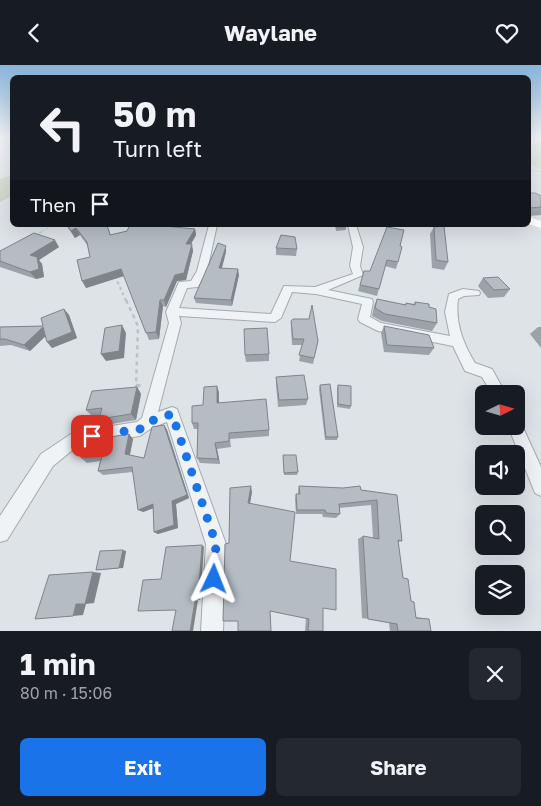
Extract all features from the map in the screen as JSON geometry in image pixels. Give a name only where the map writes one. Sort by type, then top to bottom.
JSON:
[{"type":"street","points":[[148,422],[175,323],[172,312],[184,283],[194,285],[202,271],[213,227]]},
{"type":"street","points":[[316,291],[358,275],[355,266],[358,247],[353,227]]},
{"type":"street","points":[[172,312],[275,318],[288,288],[316,291],[368,302],[364,319],[378,327],[457,342]]},
{"type":"street","points":[[475,293],[463,292],[453,297],[451,312],[457,342],[470,367],[487,373],[494,385]]},
{"type":"street","points":[[0,533],[47,460],[71,442],[92,436],[140,429],[148,422],[172,414],[216,544],[212,631]]},
{"type":"street","points":[[518,435],[541,487]]},
{"type":"path","points":[[30,239],[50,227]]},
{"type":"path","points":[[114,273],[138,326],[136,386],[157,387]]},
{"type":"green space","points":[[531,163],[541,163],[541,169],[531,165]]},
{"type":"green space","points":[[10,176],[10,197],[0,202],[0,179]]},
{"type":"building","points":[[531,193],[541,196],[541,207],[531,208]]},
{"type":"building","points":[[68,227],[108,227],[110,235],[127,231],[129,227],[195,229],[186,244],[192,244],[184,273],[175,275],[164,300],[160,300],[156,332],[146,333],[121,269],[82,281],[77,260],[90,257],[87,242],[76,228],[71,231]]},
{"type":"building","points":[[387,227],[404,230],[398,262],[387,260],[379,289],[360,285],[364,271],[370,271]]},
{"type":"building","points":[[434,227],[444,227],[448,262],[436,260]]},
{"type":"building","points":[[34,233],[55,240],[30,255],[37,257],[39,269],[30,272],[0,261],[0,251]]},
{"type":"building","points":[[281,235],[295,237],[297,249],[276,248]]},
{"type":"building","points":[[218,243],[226,246],[219,268],[238,269],[231,300],[194,298]]},
{"type":"building","points":[[498,277],[510,289],[494,290],[483,278]]},
{"type":"building","points":[[377,299],[406,305],[406,303],[415,305],[415,302],[429,304],[429,307],[436,309],[437,323],[385,314],[375,308]]},
{"type":"building","points":[[312,305],[318,341],[314,358],[299,355],[304,339],[293,339],[291,321],[293,319],[309,319]]},
{"type":"building","points":[[64,309],[72,332],[47,342],[43,327],[24,345],[0,339],[0,327],[43,326],[41,318]]},
{"type":"building","points":[[122,325],[119,351],[101,354],[105,328]]},
{"type":"building","points":[[384,326],[429,335],[434,348],[387,345]]},
{"type":"building","points":[[267,328],[269,354],[245,355],[244,329]]},
{"type":"building","points":[[304,375],[308,399],[279,400],[276,377]]},
{"type":"building","points":[[330,384],[338,437],[326,437],[320,385]]},
{"type":"building","points":[[338,385],[351,386],[351,406],[338,404]]},
{"type":"building","points":[[217,386],[217,403],[266,399],[269,430],[229,433],[229,441],[215,443],[218,459],[197,458],[198,423],[192,423],[192,406],[203,405],[204,387]]},
{"type":"building","points":[[137,387],[131,414],[99,419],[102,408],[86,410],[92,391]]},
{"type":"building","points":[[164,425],[187,495],[172,501],[174,525],[154,532],[153,504],[138,510],[132,467],[98,471],[102,456],[81,458],[85,441],[129,434],[125,454],[144,458],[152,427]]},
{"type":"building","points":[[283,455],[296,455],[298,472],[284,473]]},
{"type":"building","points":[[251,486],[248,503],[295,512],[290,561],[336,569],[336,610],[323,608],[323,631],[308,631],[309,619],[270,611],[271,631],[238,631],[238,621],[223,621],[225,544],[229,543],[230,488]]},
{"type":"building","points":[[299,486],[343,488],[360,486],[361,490],[397,495],[402,541],[398,540],[403,578],[408,579],[416,618],[429,619],[431,631],[398,631],[397,624],[368,619],[363,536],[379,539],[377,500],[339,504],[340,514],[326,513],[325,510],[297,510],[296,494],[300,494]]},
{"type":"building","points":[[202,545],[198,600],[195,601],[190,631],[172,631],[176,610],[138,611],[143,580],[161,579],[166,547]]},
{"type":"building","points":[[123,550],[119,568],[96,570],[100,551]]},
{"type":"building","points":[[93,572],[85,604],[76,604],[73,616],[35,619],[49,575]]},
{"type":"route","points":[[92,436],[140,429],[148,422],[172,414],[216,544],[214,579]]}]
